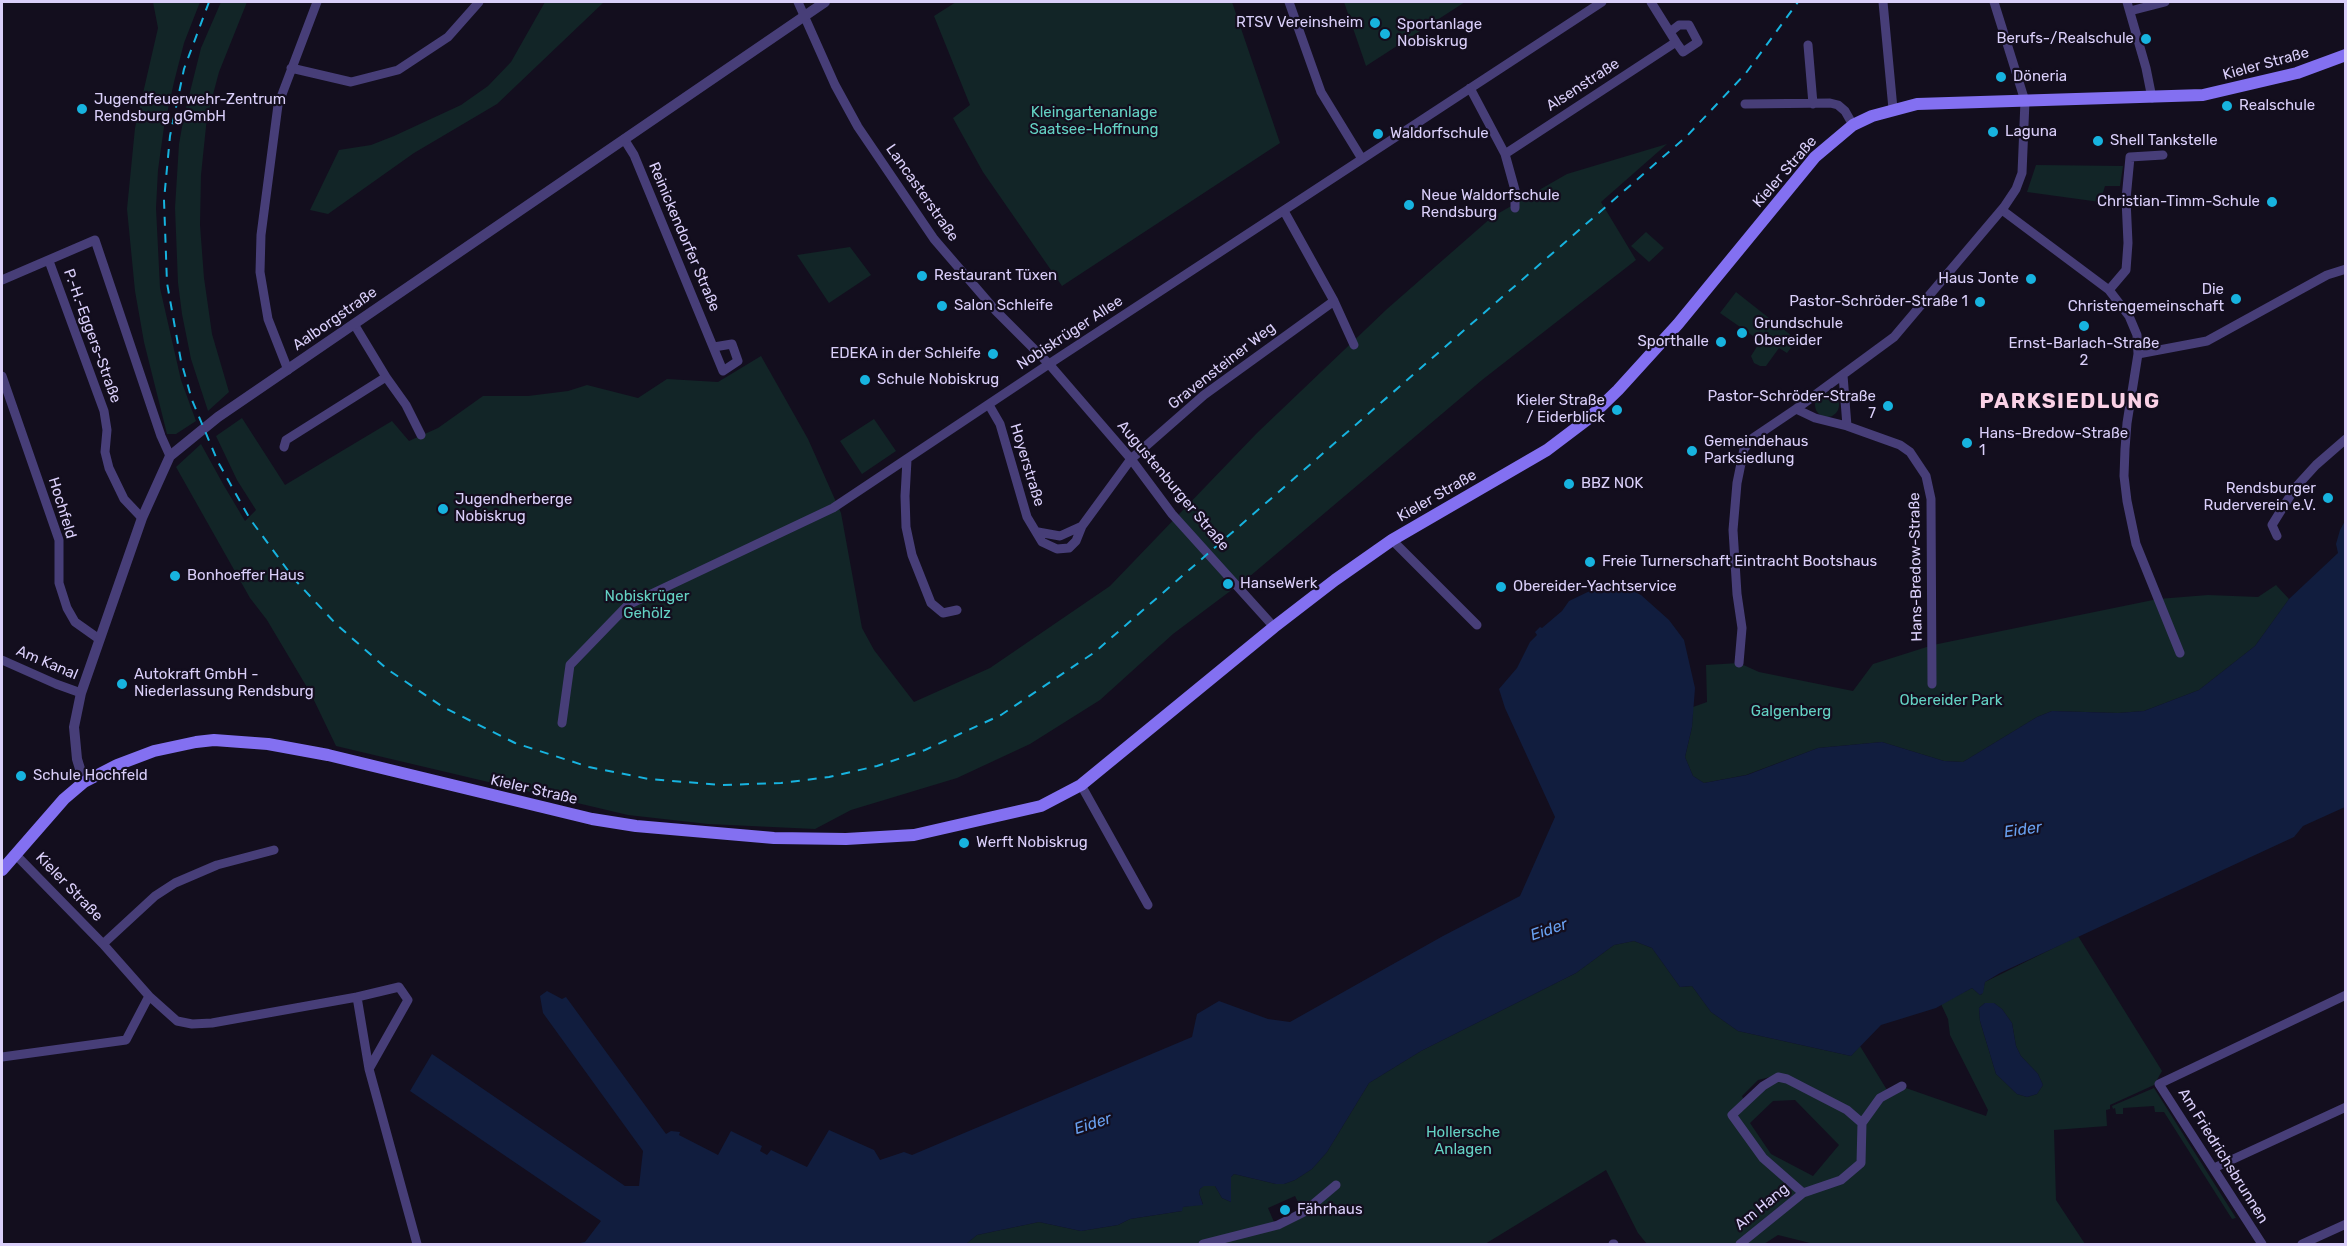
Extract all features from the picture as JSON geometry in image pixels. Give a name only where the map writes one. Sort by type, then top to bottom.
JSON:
[{"type":"main road","name":"Kieler Straße","points":[[2,870],[64,799],[84,782],[117,765],[154,751],[214,740],[268,744],[328,755],[592,819],[636,826],[774,838],[834,839],[931,832],[1041,806],[1081,785],[1335,580],[1392,540],[1547,450],[1588,418],[1623,385],[1678,324],[1815,157],[1853,125],[1872,116],[1917,104],[2152,98],[2203,94],[2297,73],[2346,55]]},
{"type":"street","points":[[288,370],[268,319],[260,272],[261,235],[278,105],[317,2]]},
{"type":"street","points":[[291,68],[351,82],[398,70],[448,37],[479,2]]},
{"type":"street","name":"Lancasterstraße","points":[[798,2],[835,85],[858,127],[916,216],[996,311],[1049,364]]},
{"type":"street","name":"Aalborgstraße","points":[[84,782],[77,759],[74,727],[81,693],[142,518],[170,456],[218,417],[825,2]]},
{"type":"street","points":[[1289,2],[1321,92],[1362,159]]},
{"type":"street","name":"Nobiskrüger Allee","points":[[562,723],[570,665],[628,605],[833,508],[1602,2]]},
{"type":"street","points":[[1651,2],[1676,42],[1683,52],[1698,42],[1689,25],[1679,25],[1670,32]]},
{"type":"street","points":[[1883,2],[1893,110]]},
{"type":"street","points":[[1739,663],[1742,628],[1735,579],[1733,530],[1742,456],[1753,438],[1894,337],[2016,189],[2022,173],[2025,101],[1994,2]]},
{"type":"street","points":[[2152,98],[2128,6],[2165,2]]},
{"type":"street","name":"Alsenstraße","points":[[1505,154],[1676,42]]},
{"type":"street","points":[[1808,45],[1813,104]]},
{"type":"street","points":[[1470,88],[1505,154],[1515,190],[1515,208]]},
{"type":"street","points":[[1745,104],[1838,105],[1845,111],[1853,125]]},
{"type":"street","name":"Reinickendorfer Straße","points":[[624,139],[634,155],[714,347]]},
{"type":"street","points":[[2109,290],[2126,270],[2128,243],[2126,200],[2130,157],[2163,155]]},
{"type":"street","points":[[2001,210],[2109,290],[2129,316],[2137,335],[2138,354],[2127,423],[2124,476],[2127,501],[2136,544],[2180,653]]},
{"type":"street","points":[[1284,211],[1334,301],[1354,345]]},
{"type":"street","points":[[2,280],[95,240],[161,436],[170,456]]},
{"type":"street","name":"P.-H.-Eggers-Straße","points":[[49,261],[105,411],[107,430],[105,452],[108,468],[124,499],[142,518]]},
{"type":"street","points":[[2138,354],[2207,341],[2327,275],[2346,269]]},
{"type":"street","name":"Gravensteiner Weg","points":[[1131,459],[1204,395],[1334,301]]},
{"type":"street","points":[[354,324],[406,405],[421,435]]},
{"type":"street","name":"Augustenburger Straße","points":[[1049,364],[1131,459],[1173,514],[1274,627]]},
{"type":"street","points":[[1843,375],[1847,426]]},
{"type":"street","name":"Hochfeld","points":[[2,376],[59,540],[59,583],[67,608],[75,622],[99,639]]},
{"type":"street","points":[[284,447],[286,440],[386,377]]},
{"type":"street","name":"Hoyerstraße","points":[[989,405],[1000,424],[1027,517],[1038,532],[1060,536],[1082,526],[1131,459]]},
{"type":"street","name":"Hans-Bredow-Straße","points":[[1796,409],[1815,418],[1847,426],[1900,445],[1917,460],[1926,476],[1931,499],[1932,684]]},
{"type":"street","points":[[2277,536],[2272,525],[2295,488],[2316,465],[2346,439]]},
{"type":"street","points":[[907,460],[904,496],[906,526],[912,555],[932,603],[943,613],[957,610]]},
{"type":"street","name":"Kieler Straße","points":[[1392,540],[1477,625]]},
{"type":"street","name":"Am Kanal","points":[[2,660],[81,693]]},
{"type":"street","points":[[1081,785],[1148,905]]},
{"type":"street","points":[[102,944],[155,896],[175,883],[217,865],[274,849]]},
{"type":"street","name":"Kieler Straße","points":[[15,854],[102,944],[148,996],[177,1021],[192,1024],[212,1023],[357,997],[399,987],[408,1000],[369,1069]]},
{"type":"street","name":"Am Friedrichsbrunnen","points":[[2262,1245],[2159,1084],[2346,995]]},
{"type":"street","points":[[2,1057],[126,1040],[148,996]]},
{"type":"street","points":[[357,997],[369,1069],[417,1245]]},
{"type":"street","points":[[1862,1123],[1847,1110],[1787,1079],[1778,1077],[1763,1086],[1732,1115],[1763,1158],[1803,1193],[1841,1180],[1861,1162],[1862,1123],[1880,1098],[1902,1086]]},
{"type":"street","points":[[2214,1168],[2346,1107]]},
{"type":"street","points":[[1203,1245],[1278,1225],[1304,1212],[1336,1185]]},
{"type":"street","name":"Am Hang","points":[[1740,1245],[1803,1193]]},
{"type":"street","points":[[2302,1245],[2346,1224]]},
{"type":"green space","points":[[153,2],[200,2],[184,43],[174,82],[158,170],[156,208],[160,288],[181,380],[196,421],[176,434],[167,434],[144,342],[135,291],[127,209],[135,128],[158,28]]},
{"type":"green space","points":[[221,2],[247,2],[219,72],[207,117],[201,175],[200,225],[204,278],[212,334],[229,392],[208,411],[191,359],[182,314],[178,283],[175,208],[179,144],[184,116],[201,48]]},
{"type":"green space","points":[[545,2],[604,2],[497,104],[414,153],[328,214],[310,210],[339,150],[371,145],[394,136],[461,105],[488,86],[511,62]]},
{"type":"green space","name":"Kleingartenanlage Saatsee-Hoffnung","points":[[956,2],[1232,2],[1280,143],[1062,286],[983,172],[953,118],[970,105],[934,16]]},
{"type":"green space","name":"Sportanlage Nobiskrug","points":[[1344,2],[1465,2],[1366,66]]},
{"type":"green space","name":"Nobiskrüger Gehölz","points":[[1667,144],[1601,202],[1636,260],[1482,380],[1249,577],[1173,634],[1100,700],[1030,744],[957,778],[851,810],[815,829],[708,824],[628,815],[336,746],[311,694],[267,620],[250,598],[176,467],[201,444],[245,521],[256,510],[237,480],[216,436],[242,418],[285,485],[392,421],[409,441],[438,428],[483,396],[528,396],[568,391],[587,385],[638,398],[667,379],[718,382],[761,356],[808,439],[841,513],[862,628],[874,650],[914,702],[990,668],[1110,586],[1257,433],[1387,309],[1492,217],[1567,174]]},
{"type":"green space","points":[[2036,165],[2123,166],[2120,186],[2105,186],[2100,202],[2027,192]]},
{"type":"green space","points":[[1646,232],[1664,248],[1649,262],[1631,246]]},
{"type":"green space","points":[[850,247],[871,275],[829,303],[797,255]]},
{"type":"green space","points":[[1736,292],[1797,340],[1787,353],[1779,348],[1766,366],[1754,363],[1751,356],[1758,345],[1756,338],[1720,313]]},
{"type":"green space","points":[[1827,393],[1836,396],[1839,405],[1836,414],[1827,417],[1818,414],[1815,405],[1818,396]]},
{"type":"green space","points":[[874,419],[896,451],[862,474],[840,441]]},
{"type":"green space","name":"Obereider Park","points":[[2276,585],[2289,599],[2255,646],[2199,690],[2144,711],[2118,713],[2052,711],[2037,717],[1963,762],[1944,761],[1882,742],[1818,748],[1746,775],[1704,783],[1693,776],[1685,757],[1692,727],[1693,707],[1707,702],[1706,665],[1739,663],[1759,672],[1853,691],[1873,664],[1933,645],[2158,599],[2208,595],[2258,597]]},
{"type":"green space","name":"Hollersche Anlagen","points":[[2078,936],[2162,1071],[2154,1085],[2110,1105],[2110,1109],[2106,1110],[2107,1126],[2054,1130],[2056,1200],[2085,1244],[1814,1244],[1778,1235],[1764,1244],[1647,1244],[1638,1233],[1606,1170],[1485,1244],[966,1244],[977,1235],[1039,1222],[1081,1231],[1118,1225],[1130,1219],[1182,1211],[1182,1207],[1203,1204],[1199,1193],[1203,1186],[1215,1186],[1222,1198],[1231,1202],[1231,1177],[1234,1174],[1276,1184],[1295,1180],[1312,1169],[1327,1152],[1369,1083],[1421,1051],[1576,973],[1614,945],[1634,941],[1652,948],[1680,987],[1692,986],[1711,1012],[1738,1031],[1851,1056],[1860,1046],[1887,1090],[1901,1081],[1902,1084],[1879,1096],[1862,1120],[1848,1109],[1787,1077],[1778,1075],[1758,1080],[1742,1096],[1746,1104],[1772,1081],[1778,1079],[1846,1111],[1858,1121],[1865,1122],[1881,1099],[1903,1087],[1986,1116],[1988,1110],[1950,1035],[1948,1019],[1941,1004],[1972,988],[1980,995],[1982,994],[1985,982]],"holes":[[[1985,1003],[1994,1003],[2002,1009],[2012,1023],[2016,1046],[2021,1056],[2038,1074],[2043,1085],[2037,1094],[2027,1097],[2017,1094],[1996,1074],[1980,1021],[1979,1008]],[[1795,1100],[1839,1145],[1813,1176],[1771,1154],[1750,1123],[1773,1101]],[[1295,1196],[1301,1208],[1308,1203],[1311,1208],[1268,1229],[1267,1224],[1274,1222],[1268,1208]]]},
{"type":"green space","points":[[2154,1088],[2236,1218],[2232,1219],[2164,1112],[2155,1112],[2154,1106],[2123,1108],[2123,1114],[2116,1114],[2115,1108],[2113,1109],[2112,1106]]},
{"type":"water","name":"Eider","points":[[2345,521],[2345,807],[2303,826],[2294,837],[2000,973],[1985,982],[1983,993],[1980,995],[1972,988],[1936,1008],[1881,1025],[1851,1056],[1738,1031],[1711,1012],[1692,986],[1680,987],[1652,948],[1634,941],[1614,945],[1576,973],[1421,1051],[1369,1083],[1327,1152],[1312,1169],[1295,1180],[1276,1184],[1234,1174],[1231,1177],[1231,1202],[1222,1198],[1215,1186],[1204,1186],[1199,1193],[1203,1205],[1183,1207],[1182,1211],[1130,1219],[1118,1225],[1081,1231],[1039,1222],[977,1235],[966,1244],[575,1244],[585,1242],[601,1221],[410,1091],[432,1054],[625,1186],[639,1186],[643,1151],[543,1013],[540,996],[547,991],[562,999],[566,997],[666,1134],[671,1131],[680,1132],[679,1135],[718,1155],[731,1131],[762,1146],[760,1151],[767,1155],[771,1150],[807,1167],[829,1130],[874,1150],[880,1160],[904,1152],[912,1155],[1192,1037],[1197,1014],[1219,1001],[1268,1019],[1290,1022],[1443,936],[1520,896],[1555,817],[1505,708],[1499,689],[1517,668],[1530,642],[1537,635],[1535,632],[1562,611],[1569,601],[1594,589],[1611,586],[1628,588],[1641,595],[1669,620],[1684,640],[1695,688],[1692,727],[1685,757],[1693,776],[1704,783],[1747,775],[1818,748],[1882,742],[1944,761],[1963,762],[2037,717],[2052,711],[2118,713],[2144,711],[2199,690],[2255,646],[2289,599],[2338,553],[2336,544]]},
{"type":"water","points":[[1985,1003],[1994,1003],[2002,1009],[2012,1023],[2016,1046],[2021,1056],[2038,1074],[2043,1085],[2037,1094],[2027,1097],[2017,1094],[1996,1074],[1980,1021],[1979,1008]]},
{"type":"railway","points":[[209,2],[184,69],[170,136],[164,200],[167,283],[181,361],[192,400],[218,462],[250,519],[295,580],[336,624],[387,669],[443,707],[515,743],[589,767],[649,779],[722,785],[781,783],[829,777],[877,766],[925,750],[1001,715],[1095,652],[1687,136],[1746,73],[1798,2]]},
{"type":"place","name":"RTSV Vereinsheim","points":[[1375,23]]},
{"type":"place","name":"Sportanlage Nobiskrug","points":[[1385,34]]},
{"type":"place","name":"Berufs-/Realschule","points":[[2146,39]]},
{"type":"place","name":"Döneria","points":[[2001,77]]},
{"type":"place","name":"Realschule","points":[[2227,106]]},
{"type":"place","name":"Jugendfeuerwehr-Zentrum Rendsburg gGmbH","points":[[82,109]]},
{"type":"place","name":"Laguna","points":[[1993,132]]},
{"type":"place","name":"Waldorfschule","points":[[1378,134]]},
{"type":"place","name":"Shell Tankstelle","points":[[2098,141]]},
{"type":"place","name":"Christian-Timm-Schule","points":[[2272,202]]},
{"type":"place","name":"Neue Waldorfschule Rendsburg","points":[[1409,205]]},
{"type":"place","name":"Restaurant Tüxen","points":[[922,276]]},
{"type":"place","name":"Haus Jonte","points":[[2031,279]]},
{"type":"place","name":"Die Christengemeinschaft","points":[[2236,299]]},
{"type":"place","name":"Pastor-Schröder-Straße 1","points":[[1980,302]]},
{"type":"place","name":"Salon Schleife","points":[[942,306]]},
{"type":"place","name":"Ernst-Barlach-Straße 2","points":[[2084,326]]},
{"type":"place","name":"Grundschule Obereider","points":[[1742,333]]},
{"type":"place","name":"Sporthalle","points":[[1721,342]]},
{"type":"place","name":"EDEKA in der Schleife","points":[[993,354]]},
{"type":"place","name":"Schule Nobiskrug","points":[[865,380]]},
{"type":"place","name":"Pastor-Schröder-Straße 7","points":[[1888,406]]},
{"type":"place","name":"Kieler Straße / Eiderblick","points":[[1617,410]]},
{"type":"place","name":"Hans-Bredow-Straße 1","points":[[1967,443]]},
{"type":"place","name":"Gemeindehaus Parksiedlung","points":[[1692,451]]},
{"type":"place","name":"BBZ NOK","points":[[1569,484]]},
{"type":"place","name":"Rendsburger Ruderverein e.V.","points":[[2328,498]]},
{"type":"place","name":"Jugendherberge Nobiskrug","points":[[443,509]]},
{"type":"place","name":"Freie Turnerschaft Eintracht Bootshaus","points":[[1590,562]]},
{"type":"place","name":"Bonhoeffer Haus","points":[[175,576]]},
{"type":"place","name":"HanseWerk","points":[[1228,584]]},
{"type":"place","name":"Obereider-Yachtservice","points":[[1501,587]]},
{"type":"place","name":"Autokraft GmbH - Niederlassung Rendsburg","points":[[122,684]]},
{"type":"place","name":"Schule Hochfeld","points":[[21,776]]},
{"type":"place","name":"Werft Nobiskrug","points":[[964,843]]},
{"type":"place","name":"Fährhaus","points":[[1285,1210]]},
{"type":"district","name":"PARKSIEDLUNG","points":[[2070,402]]},
{"type":"park label","name":"Galgenberg","points":[[1791,712]]}]
